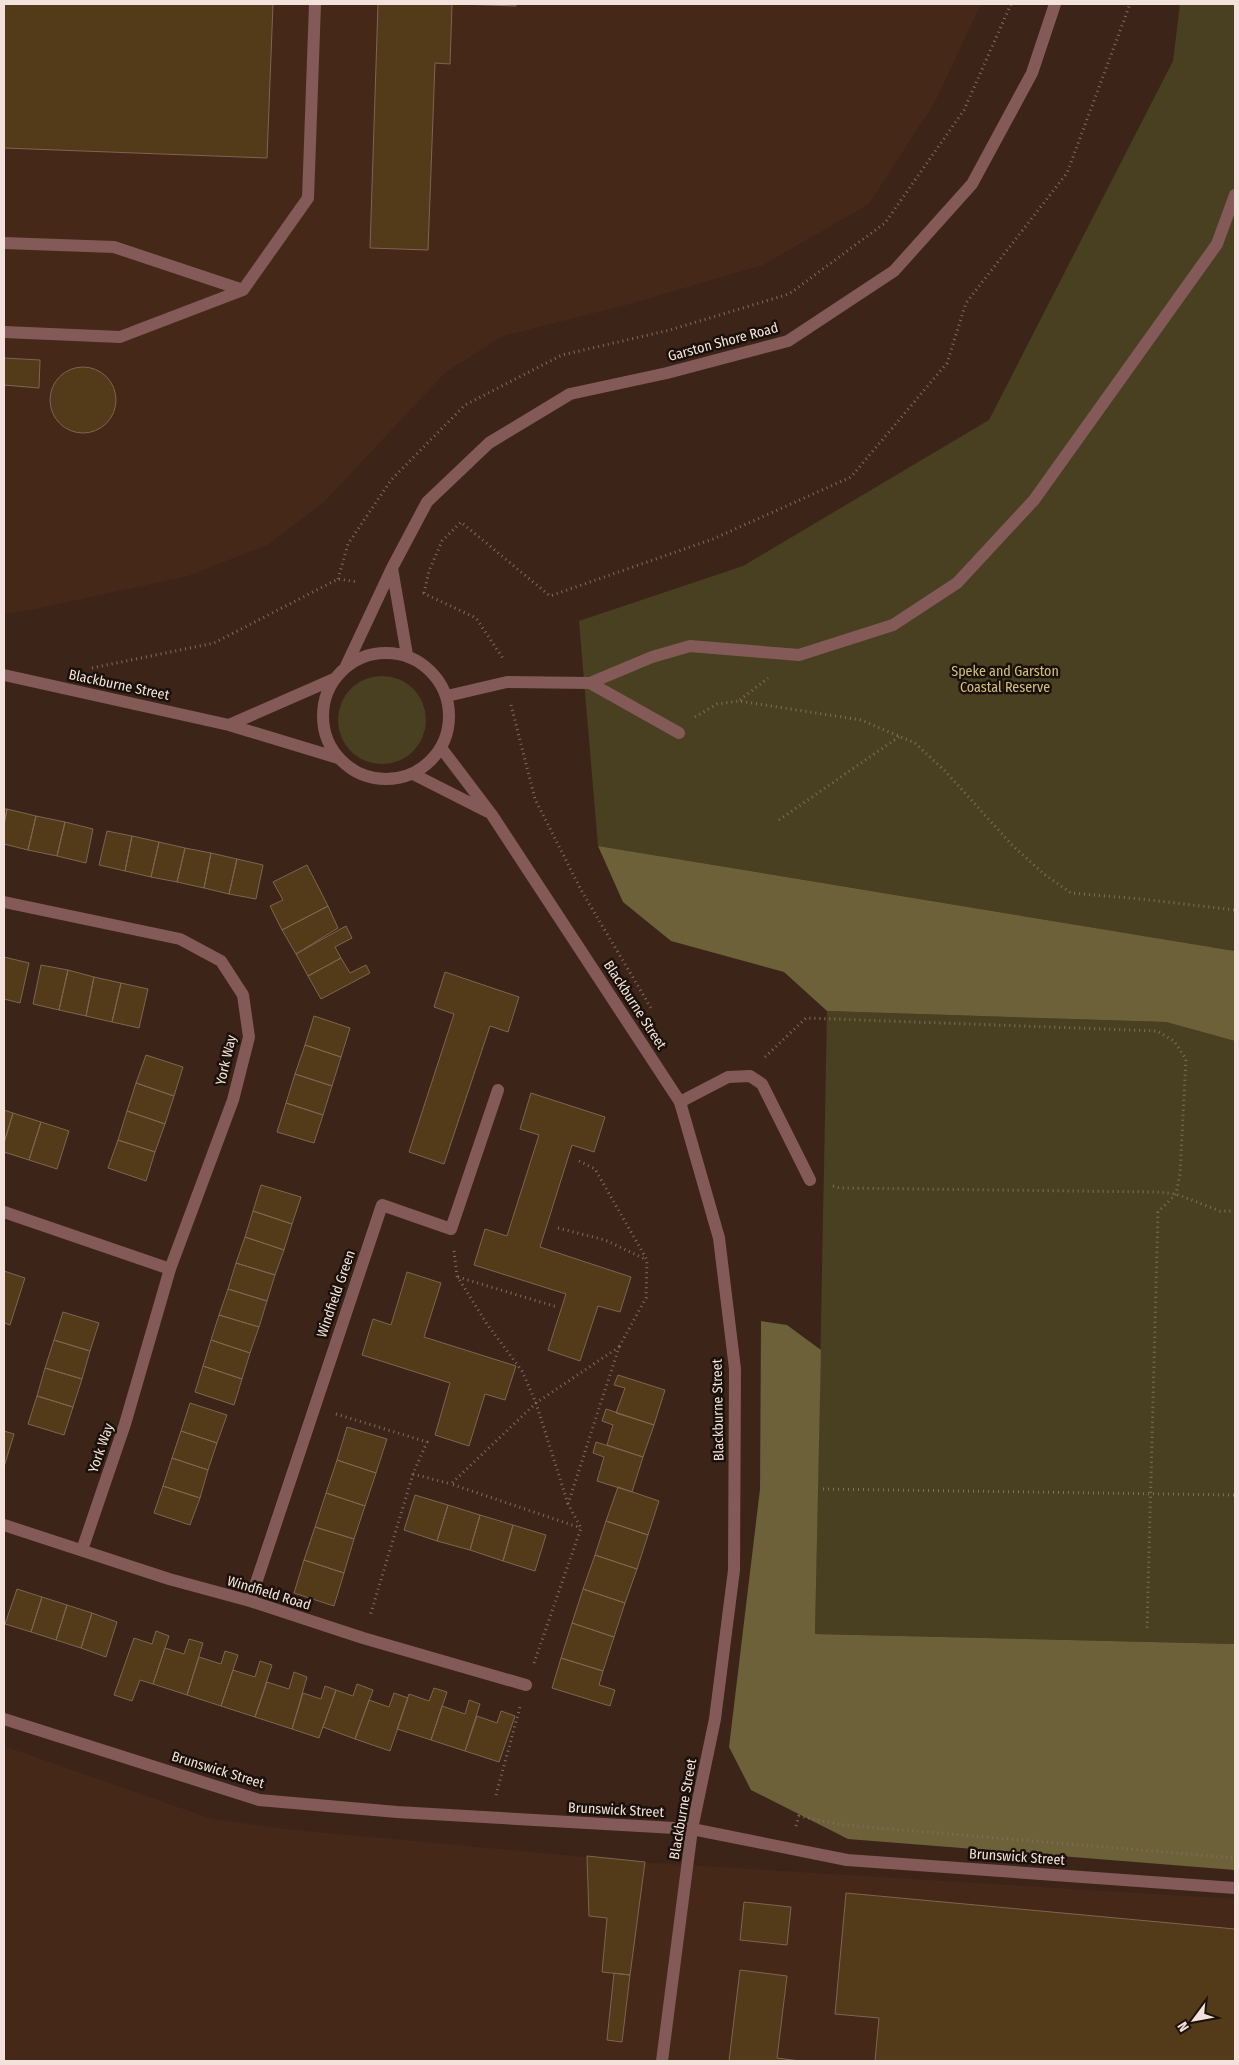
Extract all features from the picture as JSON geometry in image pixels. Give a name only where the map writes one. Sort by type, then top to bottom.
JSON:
[{"type":"street","points":[[4,332],[120,337],[244,290],[308,198],[315,4]]},
{"type":"street","name":"Garston Shore Road","points":[[346,666],[390,587],[392,568],[427,502],[489,443],[570,394],[666,373],[788,341],[894,271],[972,184],[1032,72],[1056,4]]},
{"type":"street","points":[[447,696],[507,682],[590,683],[652,657],[690,646],[799,655],[893,625],[957,582],[1034,500],[1216,244],[1235,195]]},
{"type":"street","points":[[4,243],[114,247],[244,290]]},
{"type":"street","points":[[390,587],[407,655]]},
{"type":"street","points":[[374,653],[407,655],[430,669],[447,696],[451,718],[442,749],[427,766],[413,774],[380,780],[355,772],[338,758],[326,739],[322,719],[324,699],[334,679],[346,666],[374,653]]},
{"type":"street","name":"Blackburne Street","points":[[4,675],[229,725],[338,758]]},
{"type":"street","points":[[229,725],[334,679]]},
{"type":"street","points":[[590,683],[679,733]]},
{"type":"street","name":"Blackburne Street","points":[[442,749],[492,814],[680,1102],[719,1238],[735,1369],[734,1570],[715,1719],[692,1829],[662,2061]]},
{"type":"street","name":"Blackburne Street","points":[[413,774],[492,814]]},
{"type":"street","name":"York Way","points":[[4,902],[180,939],[222,961],[243,995],[249,1037],[235,1091],[170,1269],[125,1424],[82,1550]]},
{"type":"street","points":[[680,1102],[728,1077],[750,1076],[762,1084],[810,1180]]},
{"type":"street","points":[[451,1229],[498,1090]]},
{"type":"street","name":"Windfield Green","points":[[250,1601],[313,1406],[382,1206],[451,1229]]},
{"type":"street","points":[[4,1212],[170,1269]]},
{"type":"street","name":"Windfield Road","points":[[4,1525],[168,1579],[250,1601],[363,1638],[526,1685]]},
{"type":"street","name":"Brunswick Street","points":[[4,1719],[259,1800],[397,1812],[692,1829],[847,1860],[1235,1888]]},
{"type":"path","points":[[338,579],[348,544],[391,480],[465,405],[562,355],[670,330],[789,294],[885,223],[964,110],[1011,4]]},
{"type":"path","points":[[424,593],[429,571],[442,541],[461,522],[550,596],[713,539],[851,477],[947,363],[966,303],[1068,173],[1130,4]]},
{"type":"path","points":[[87,669],[214,644],[338,579],[424,593],[476,618],[503,657],[512,712],[534,799],[581,890],[651,1008],[646,1049]]},
{"type":"path","points":[[688,720],[717,704],[739,701],[861,720],[915,743],[945,771],[1013,846],[1044,874],[1071,893],[1141,898],[1235,910]]},
{"type":"path","points":[[779,820],[901,736]]},
{"type":"path","points":[[744,1076],[806,1018],[1157,1031],[1174,1041],[1186,1059],[1180,1174],[1176,1194],[1158,1212],[1147,1630]]},
{"type":"path","points":[[568,1504],[619,1347],[646,1298],[647,1260],[594,1169],[579,1161]]},
{"type":"path","points":[[810,1180],[839,1188],[1176,1194],[1220,1211],[1235,1211]]},
{"type":"path","points":[[558,1228],[605,1240],[647,1260]]},
{"type":"path","points":[[451,1229],[457,1276],[487,1324],[522,1371],[536,1404],[568,1504],[581,1528],[526,1685],[490,1817]]},
{"type":"path","points":[[457,1276],[557,1307]]},
{"type":"path","points":[[451,1484],[536,1404],[619,1347]]},
{"type":"path","points":[[313,1406],[427,1442],[413,1474],[363,1638]]},
{"type":"path","points":[[413,1474],[451,1484],[581,1528]]},
{"type":"path","points":[[823,1489],[1235,1495]]},
{"type":"path","points":[[787,1847],[799,1816],[843,1825],[1235,1858]]},
{"type":"shaded area","points":[[4,4],[981,4],[936,100],[869,204],[763,265],[626,305],[503,336],[446,372],[324,502],[269,544],[188,576],[4,614]]},
{"type":"shaded area","points":[[598,846],[1235,951],[1235,1041],[1166,1022],[827,1011],[784,972],[671,941],[623,902]]},
{"type":"shaded area","points":[[761,1321],[787,1325],[821,1350],[815,1634],[1235,1644],[1235,1870],[848,1839],[751,1790],[729,1747],[760,1489]]},
{"type":"shaded area","points":[[4,1746],[212,1819],[285,1829],[638,1862],[1235,1899],[1235,2061],[4,2061]]},
{"type":"green space","name":"Speke and Garston Coastal Reserve","points":[[1180,4],[1235,4],[1235,951],[598,846],[579,621],[743,566],[989,420],[1173,61]]},
{"type":"green space","points":[[382,676],[399,679],[407,683],[419,695],[423,703],[426,720],[423,737],[419,745],[407,757],[399,761],[382,764],[365,761],[357,757],[345,745],[341,737],[338,720],[341,703],[345,695],[357,683],[365,679]]},
{"type":"green space","points":[[827,1011],[1166,1022],[1235,1041],[1235,1644],[815,1634]]},
{"type":"building","points":[[4,4],[273,4],[267,158],[4,148]]},
{"type":"building","points":[[378,4],[452,4],[450,64],[435,63],[428,250],[370,248]]},
{"type":"building","points":[[461,4],[516,4],[516,6]]},
{"type":"building","points":[[4,358],[40,360],[39,388],[4,385]]},
{"type":"building","points":[[83,367],[96,370],[106,377],[113,387],[116,400],[113,413],[106,423],[96,430],[83,433],[70,430],[60,423],[53,413],[50,400],[53,387],[60,377],[70,370]]},
{"type":"building","points":[[4,809],[7,809],[4,825]]},
{"type":"building","points":[[7,809],[36,816],[28,850],[4,844],[4,825]]},
{"type":"building","points":[[36,816],[65,822],[57,856],[28,850]]},
{"type":"building","points":[[65,822],[93,829],[86,863],[57,856]]},
{"type":"building","points":[[107,831],[132,836],[125,871],[99,865]]},
{"type":"building","points":[[132,836],[159,842],[151,877],[125,871]]},
{"type":"building","points":[[159,842],[185,848],[177,882],[151,877]]},
{"type":"building","points":[[185,848],[211,853],[204,888],[177,882]]},
{"type":"building","points":[[211,853],[237,859],[229,894],[204,888]]},
{"type":"building","points":[[237,859],[263,865],[256,899],[229,894]]},
{"type":"building","points":[[307,865],[328,906],[282,930],[270,906],[283,900],[273,882]]},
{"type":"building","points":[[328,906],[338,928],[296,954],[282,930]]},
{"type":"building","points":[[346,926],[352,938],[335,947],[341,958],[308,976],[296,954]]},
{"type":"building","points":[[4,957],[29,963],[20,1003],[4,999]]},
{"type":"building","points":[[341,958],[350,973],[366,965],[370,973],[321,999],[308,976]]},
{"type":"building","points":[[41,965],[68,970],[59,1010],[33,1004]]},
{"type":"building","points":[[68,970],[94,977],[86,1016],[59,1010]]},
{"type":"building","points":[[445,972],[519,997],[508,1032],[490,1026],[444,1164],[409,1152],[454,1014],[434,1007]]},
{"type":"building","points":[[94,977],[121,983],[112,1022],[86,1016]]},
{"type":"building","points":[[121,983],[148,989],[139,1028],[112,1022]]},
{"type":"building","points":[[314,1016],[350,1028],[341,1057],[305,1045]]},
{"type":"building","points":[[305,1045],[341,1057],[332,1086],[295,1074]]},
{"type":"building","points":[[146,1055],[183,1067],[174,1096],[136,1083]]},
{"type":"building","points":[[295,1074],[332,1086],[323,1115],[286,1103]]},
{"type":"building","points":[[136,1083],[174,1096],[165,1124],[127,1111]]},
{"type":"building","points":[[531,1093],[605,1117],[594,1152],[572,1145],[540,1247],[631,1277],[620,1312],[598,1306],[580,1361],[548,1350],[566,1294],[474,1265],[485,1229],[507,1236],[539,1135],[520,1129]]},
{"type":"building","points":[[286,1103],[323,1115],[314,1143],[277,1132]]},
{"type":"building","points":[[4,1110],[13,1113],[4,1143]]},
{"type":"building","points":[[127,1111],[165,1124],[155,1152],[118,1140]]},
{"type":"building","points":[[13,1113],[41,1122],[29,1160],[4,1152],[4,1143]]},
{"type":"building","points":[[41,1122],[69,1131],[57,1169],[29,1160]]},
{"type":"building","points":[[118,1140],[155,1152],[146,1181],[108,1168]]},
{"type":"building","points":[[261,1185],[301,1197],[292,1224],[253,1211]]},
{"type":"building","points":[[253,1211],[292,1224],[284,1250],[245,1237]]},
{"type":"building","points":[[245,1237],[284,1250],[275,1275],[236,1263]]},
{"type":"building","points":[[236,1263],[275,1275],[267,1301],[228,1289]]},
{"type":"building","points":[[4,1271],[25,1278],[10,1325],[4,1323]]},
{"type":"building","points":[[407,1272],[441,1283],[424,1337],[516,1366],[505,1400],[485,1394],[469,1446],[435,1435],[450,1383],[362,1355],[373,1319],[391,1325]]},
{"type":"building","points":[[228,1289],[267,1301],[259,1327],[219,1315]]},
{"type":"building","points":[[63,1312],[99,1323],[90,1351],[54,1340]]},
{"type":"building","points":[[219,1315],[259,1327],[250,1353],[211,1340]]},
{"type":"building","points":[[54,1340],[90,1351],[82,1379],[45,1368]]},
{"type":"building","points":[[211,1340],[250,1353],[242,1379],[203,1366]]},
{"type":"building","points":[[203,1366],[242,1379],[234,1405],[195,1392]]},
{"type":"building","points":[[45,1368],[82,1379],[73,1407],[37,1396]]},
{"type":"building","points":[[618,1375],[665,1390],[654,1425],[616,1413],[625,1388],[614,1385]]},
{"type":"building","points":[[37,1396],[73,1407],[64,1435],[28,1424]]},
{"type":"building","points":[[190,1403],[227,1415],[217,1443],[181,1431]]},
{"type":"building","points":[[606,1409],[654,1425],[643,1457],[607,1445],[613,1425],[602,1421]]},
{"type":"building","points":[[347,1427],[387,1439],[376,1473],[337,1460]]},
{"type":"building","points":[[4,1431],[14,1434],[4,1467]]},
{"type":"building","points":[[181,1431],[217,1443],[208,1470],[172,1458]]},
{"type":"building","points":[[596,1442],[643,1457],[632,1492],[597,1481],[604,1457],[593,1453]]},
{"type":"building","points":[[172,1458],[208,1470],[200,1498],[163,1486]]},
{"type":"building","points":[[337,1460],[376,1473],[365,1506],[326,1493]]},
{"type":"building","points":[[163,1486],[200,1498],[190,1525],[154,1513]]},
{"type":"building","points":[[618,1487],[659,1501],[648,1535],[606,1521]]},
{"type":"building","points":[[326,1493],[365,1506],[354,1539],[315,1527]]},
{"type":"building","points":[[415,1495],[448,1505],[437,1541],[404,1530]]},
{"type":"building","points":[[448,1505],[480,1515],[470,1550],[437,1541]]},
{"type":"building","points":[[480,1515],[513,1525],[503,1561],[470,1550]]},
{"type":"building","points":[[606,1521],[648,1535],[637,1569],[595,1555]]},
{"type":"building","points":[[513,1525],[546,1535],[535,1571],[503,1561]]},
{"type":"building","points":[[315,1527],[354,1539],[344,1573],[304,1560]]},
{"type":"building","points":[[595,1555],[637,1569],[625,1603],[583,1589]]},
{"type":"building","points":[[304,1560],[344,1573],[334,1606],[294,1593]]},
{"type":"building","points":[[17,1589],[42,1597],[31,1632],[5,1624]]},
{"type":"building","points":[[583,1589],[625,1603],[614,1637],[572,1623]]},
{"type":"building","points":[[42,1597],[67,1605],[56,1640],[31,1632]]},
{"type":"building","points":[[67,1605],[92,1613],[81,1648],[56,1640]]},
{"type":"building","points":[[92,1613],[117,1622],[106,1657],[81,1648]]},
{"type":"building","points":[[572,1623],[614,1637],[603,1671],[561,1658]]},
{"type":"building","points":[[156,1631],[169,1636],[153,1684],[140,1680],[132,1701],[114,1695],[134,1638],[152,1644]]},
{"type":"building","points":[[189,1639],[203,1643],[187,1695],[153,1684],[165,1648],[184,1654]]},
{"type":"building","points":[[225,1651],[238,1655],[221,1706],[187,1695],[199,1657],[221,1664]]},
{"type":"building","points":[[561,1658],[603,1671],[599,1685],[615,1690],[610,1706],[552,1688]]},
{"type":"building","points":[[260,1661],[272,1665],[255,1717],[221,1706],[233,1670],[255,1677]]},
{"type":"building","points":[[294,1672],[307,1677],[292,1729],[255,1717],[267,1682],[289,1689]]},
{"type":"building","points":[[357,1684],[373,1690],[355,1739],[323,1727],[336,1690],[353,1696]]},
{"type":"building","points":[[325,1686],[336,1690],[319,1738],[292,1729],[303,1693],[321,1699]]},
{"type":"building","points":[[434,1688],[447,1692],[431,1740],[397,1729],[409,1694],[429,1701]]},
{"type":"building","points":[[394,1693],[408,1698],[390,1751],[355,1739],[369,1700],[389,1707]]},
{"type":"building","points":[[469,1700],[480,1704],[465,1751],[431,1740],[442,1706],[465,1714]]},
{"type":"building","points":[[501,1711],[515,1716],[499,1762],[465,1751],[477,1716],[497,1723]]},
{"type":"building","points":[[587,1856],[645,1862],[630,1975],[602,1972],[607,1918],[589,1916]]},
{"type":"building","points":[[846,1893],[1235,1929],[1235,2061],[875,2061],[879,2018],[835,2014]]},
{"type":"building","points":[[744,1902],[791,1907],[787,1945],[740,1940]]},
{"type":"building","points":[[740,1970],[787,1976],[777,2058],[800,2061],[729,2061]]},
{"type":"building","points":[[614,1973],[630,1975],[622,2042],[607,2040]]}]
